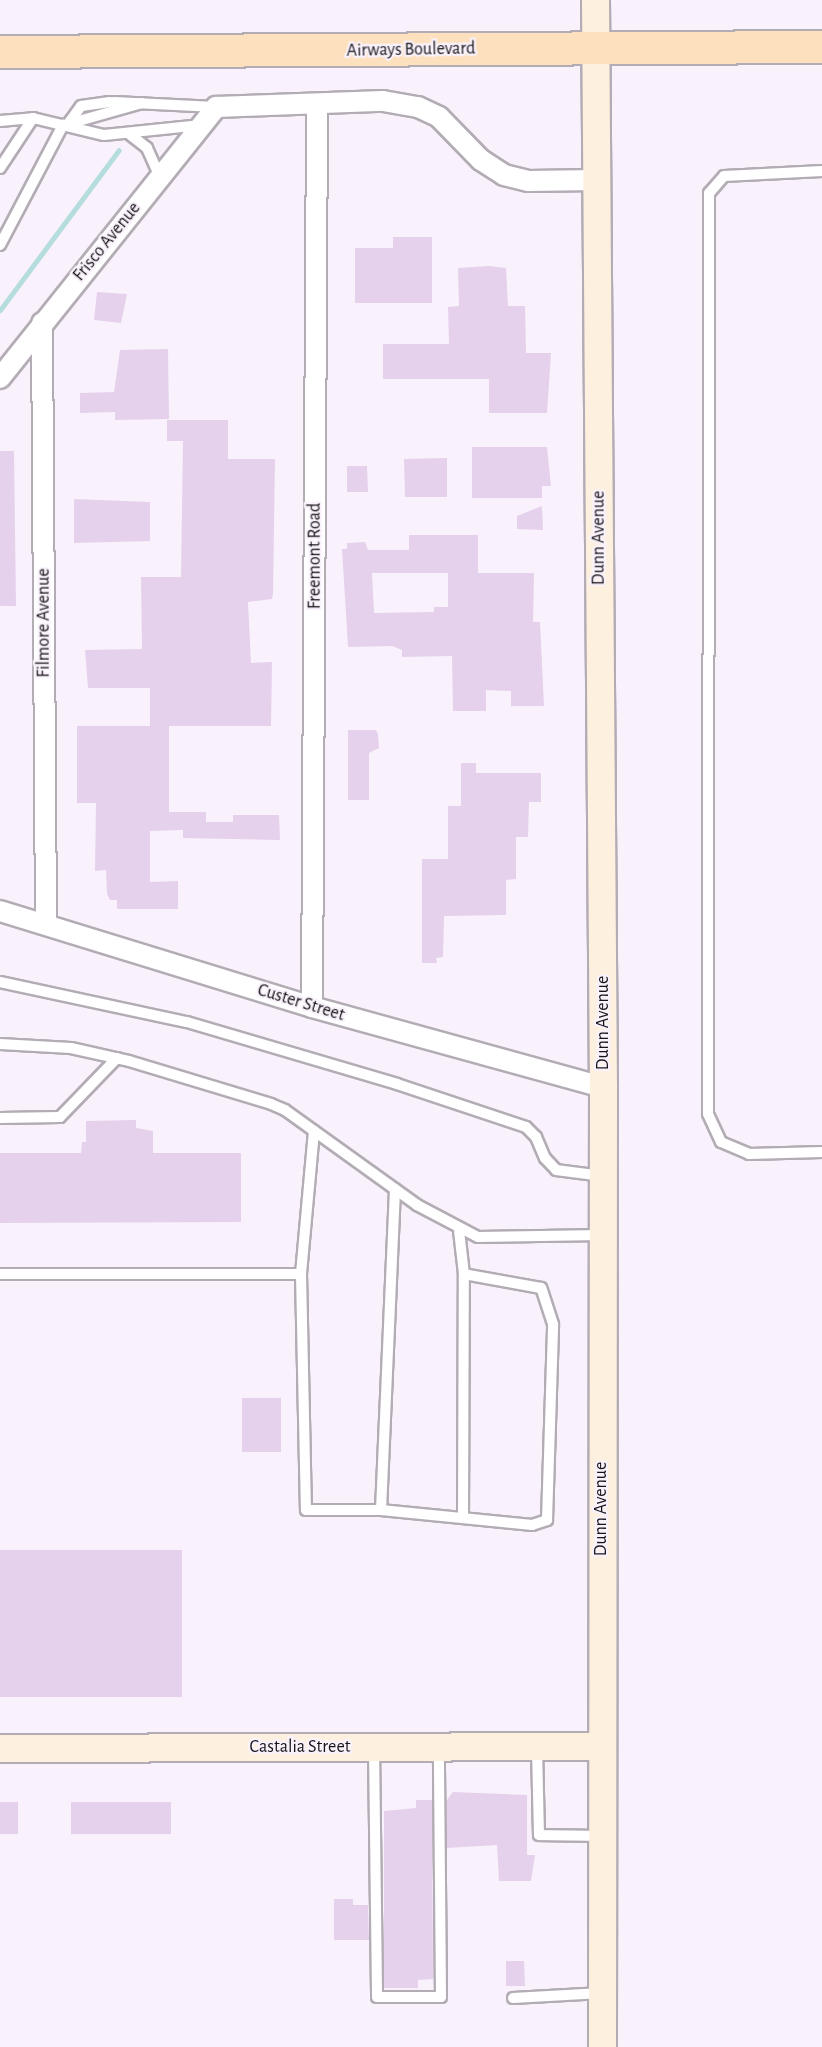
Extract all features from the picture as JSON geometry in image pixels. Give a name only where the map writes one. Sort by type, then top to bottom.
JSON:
[{"type":"main road","name":"Dunn Avenue","points":[[595,0],[603,1087],[600,1746],[602,2047]]},
{"type":"main road","name":"Airways Boulevard","points":[[0,52],[822,47]]},
{"type":"main road","name":"Castalia Street","points":[[0,1748],[600,1746]]},
{"type":"street","points":[[216,107],[383,101],[418,107],[439,117],[481,160],[504,175],[528,181],[597,180]]},
{"type":"street","name":"Freemont Road","points":[[312,1007],[317,105]]},
{"type":"street","name":"Frisco Avenue","points":[[0,378],[216,107]]},
{"type":"street","name":"Filmore Avenue","points":[[42,323],[46,924]]},
{"type":"street","name":"Custer Street","points":[[0,911],[312,1007],[603,1087]]},
{"type":"lane","points":[[0,245],[65,125],[81,106],[112,102],[216,107]]},
{"type":"lane","points":[[65,125],[142,104]]},
{"type":"lane","points":[[0,168],[33,118]]},
{"type":"lane","points":[[0,121],[33,118],[104,135],[201,125]]},
{"type":"lane","points":[[128,133],[147,148],[160,177]]},
{"type":"lane","points":[[822,171],[724,176],[709,193],[708,1114],[721,1142],[748,1154],[822,1152]]},
{"type":"lane","points":[[0,982],[187,1022],[408,1088],[526,1127],[556,1170],[603,1176]]},
{"type":"lane","points":[[0,1044],[71,1048],[117,1058],[271,1104],[459,1231],[492,1239],[603,1235]]},
{"type":"lane","points":[[0,1118],[60,1117],[117,1058]]},
{"type":"lane","points":[[314,1131],[302,1274],[306,1510],[381,1510],[532,1525],[547,1520],[553,1323],[541,1288],[465,1274]]},
{"type":"lane","points":[[381,1510],[395,1189]]},
{"type":"lane","points":[[459,1231],[465,1274],[463,1518]]},
{"type":"lane","points":[[0,1274],[302,1274]]},
{"type":"lane","points":[[374,1746],[377,1997],[441,1997],[439,1746]]},
{"type":"lane","points":[[537,1746],[539,1835],[601,1836]]},
{"type":"lane","points":[[513,1998],[602,1993]]},
{"type":"building","points":[[393,237],[432,237],[432,303],[355,303],[355,248],[393,248]]},
{"type":"building","points":[[489,266],[506,268],[508,306],[525,306],[526,353],[551,353],[547,413],[489,413],[489,379],[383,379],[383,344],[449,344],[448,307],[459,306],[458,268]]},
{"type":"building","points":[[97,292],[127,294],[121,323],[94,320]]},
{"type":"building","points":[[168,349],[169,419],[115,420],[115,412],[80,413],[80,393],[114,392],[120,350]]},
{"type":"building","points":[[167,420],[228,420],[228,459],[275,459],[273,594],[272,599],[248,602],[251,663],[272,662],[271,726],[169,726],[169,812],[206,812],[206,822],[233,822],[233,815],[279,815],[280,840],[183,838],[183,830],[150,831],[150,882],[178,881],[178,909],[117,909],[117,900],[110,900],[107,894],[106,870],[95,871],[96,803],[77,803],[77,726],[150,726],[150,688],[88,688],[85,650],[142,649],[141,577],[181,577],[183,441],[167,441]]},
{"type":"building","points":[[472,447],[547,447],[551,486],[542,486],[542,498],[472,498]]},
{"type":"building","points":[[0,451],[14,451],[16,606],[0,606]]},
{"type":"building","points":[[447,458],[447,497],[405,497],[404,459]]},
{"type":"building","points":[[347,466],[367,466],[368,492],[347,492]]},
{"type":"building","points":[[74,499],[150,502],[150,541],[74,543]]},
{"type":"building","points":[[542,506],[543,530],[517,529],[517,516]]},
{"type":"building","points":[[409,535],[478,535],[478,573],[534,573],[533,622],[540,622],[544,706],[511,706],[511,691],[486,690],[486,711],[453,711],[452,656],[402,657],[402,650],[392,646],[348,647],[342,549],[347,549],[347,543],[365,542],[368,550],[409,550]],"holes":[[[372,573],[448,573],[448,607],[434,607],[434,612],[374,613]]]},
{"type":"building","points":[[348,730],[376,730],[378,734],[379,748],[369,753],[369,800],[348,800]]},
{"type":"building","points":[[461,763],[476,763],[476,773],[541,773],[541,802],[529,802],[528,837],[516,837],[516,879],[506,880],[506,915],[444,916],[443,957],[436,958],[437,963],[422,963],[422,859],[448,859],[448,806],[461,806]]},
{"type":"building","points":[[136,1120],[136,1128],[153,1131],[153,1153],[241,1153],[241,1222],[0,1223],[0,1153],[81,1153],[82,1142],[86,1142],[86,1121]]},
{"type":"building","points":[[242,1398],[281,1398],[281,1452],[242,1452]]},
{"type":"building","points":[[0,1550],[182,1550],[182,1697],[0,1697]]},
{"type":"building","points":[[453,1792],[527,1795],[527,1855],[535,1855],[531,1881],[499,1881],[497,1845],[447,1848],[447,1800]]},
{"type":"building","points":[[416,1800],[432,1800],[433,1979],[418,1980],[418,1988],[384,1988],[384,1811],[416,1808]]},
{"type":"building","points":[[0,1802],[18,1802],[18,1834],[0,1834]]},
{"type":"building","points":[[71,1802],[171,1802],[171,1834],[71,1834]]},
{"type":"building","points":[[334,1899],[353,1899],[353,1905],[368,1905],[369,1940],[334,1940]]},
{"type":"building","points":[[506,1961],[524,1961],[525,1986],[506,1986]]},
{"type":"waterway","points":[[0,310],[119,150]]}]
